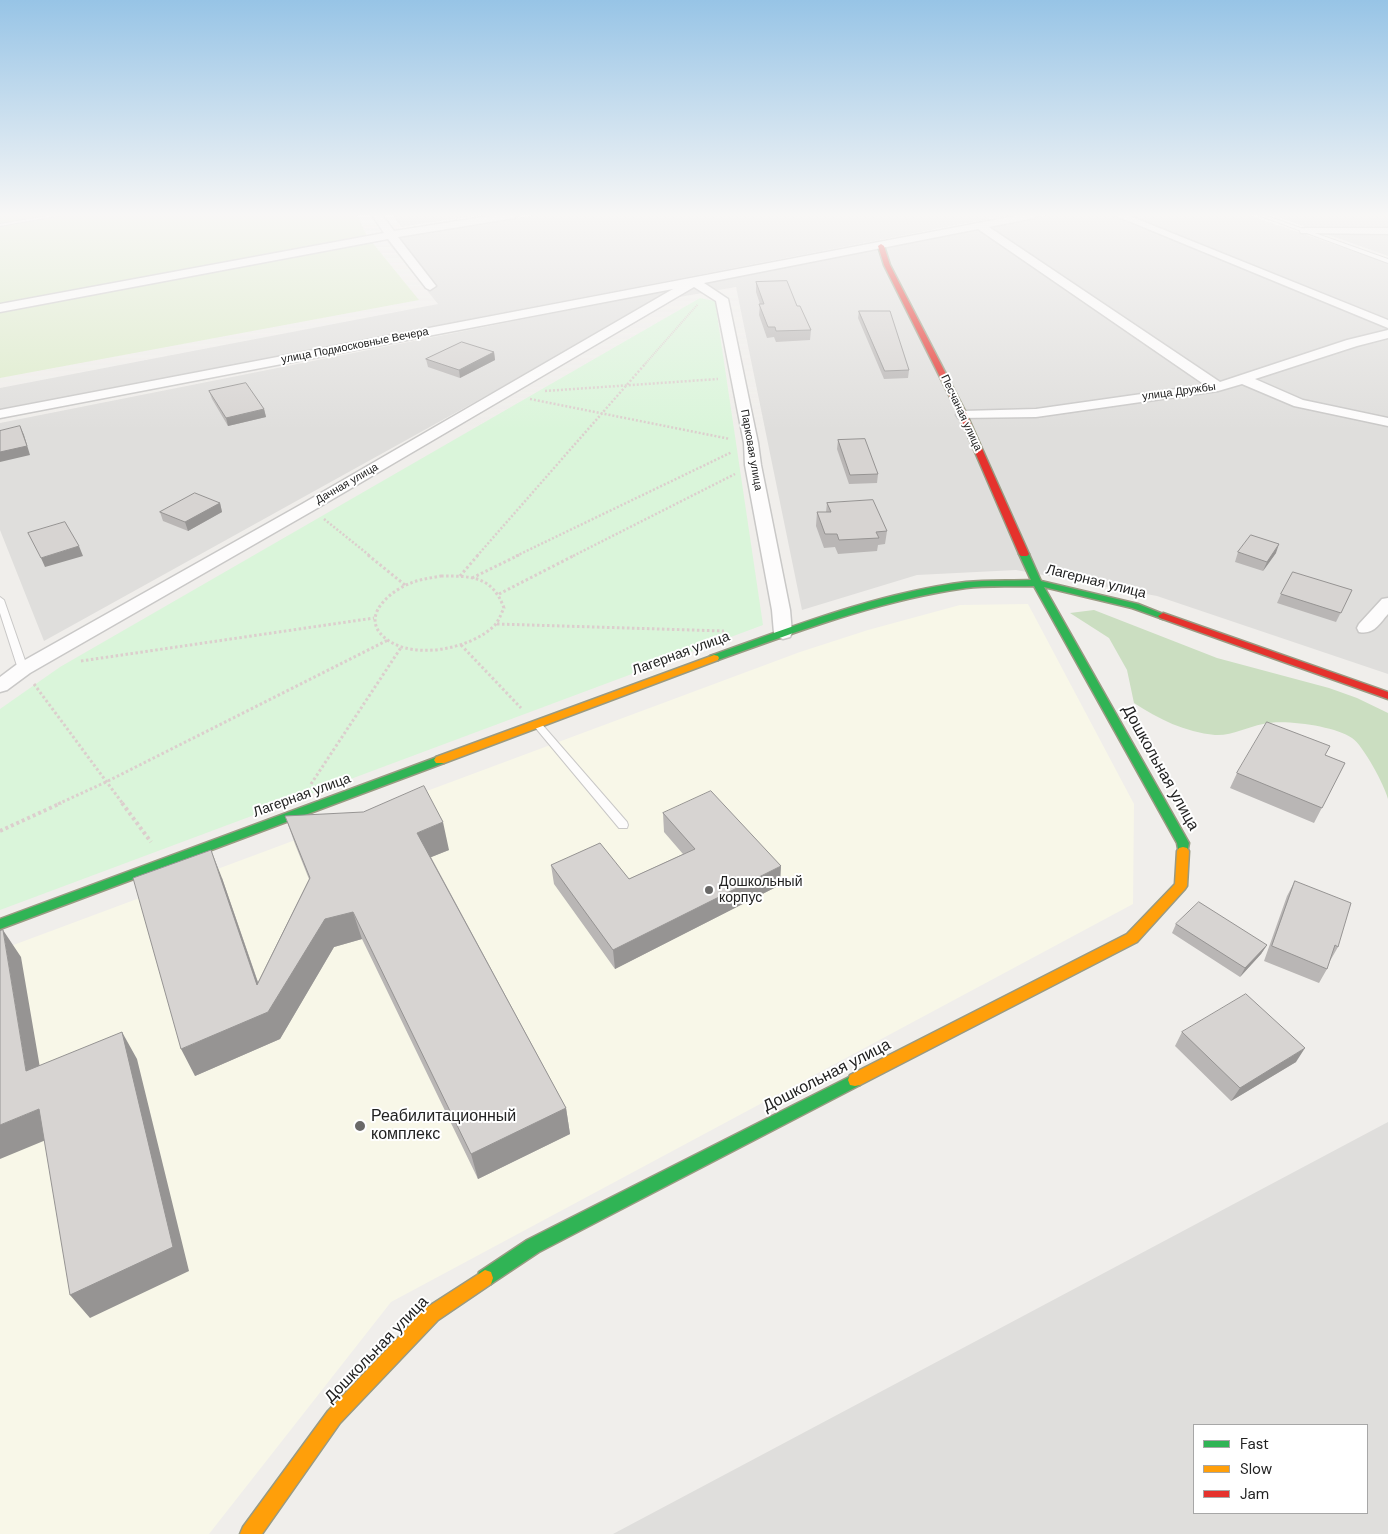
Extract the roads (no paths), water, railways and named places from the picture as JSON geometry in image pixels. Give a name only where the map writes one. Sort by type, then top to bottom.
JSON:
[{"type":"street","points":[[0,308],[114,287]]},
{"type":"street","name":"улица Подмосковные Вечера","points":[[0,414],[670,287]]},
{"type":"street","name":"Дачная улица","points":[[0,686],[23,669],[308,507],[686,287]]},
{"type":"street","name":"Парковая улица","points":[[702,287],[722,299],[751,443],[753,465],[783,633]]},
{"type":"street","name":"Песчаная улица","points":[[899,287],[963,415],[1037,582]]},
{"type":"street","points":[[1070,287],[1218,387]]},
{"type":"street","points":[[1296,287],[1388,324]]},
{"type":"street","name":"улица Дружбы","points":[[963,415],[1036,413],[1218,387],[1352,343],[1388,334]]},
{"type":"street","points":[[1243,379],[1299,403],[1388,422]]},
{"type":"street","name":"Лагерная улица","points":[[0,924],[783,633],[879,602],[967,585],[1037,582],[1136,606],[1388,696]]},
{"type":"street","name":"Дошкольная улица","points":[[250,1534],[334,1417],[432,1314],[533,1246],[1132,938],[1181,886],[1183,843],[1037,582]]},
{"type":"street","points":[[1366,628],[1388,603]]},
{"type":"lane","points":[[0,600],[23,669]]},
{"type":"lane","points":[[537,724],[623,825]]},
{"type":"place","name":"Дошкольный корпус","points":[[709,890]]},
{"type":"place","name":"Реабилитационный комплекс","points":[[360,1126]]}]
